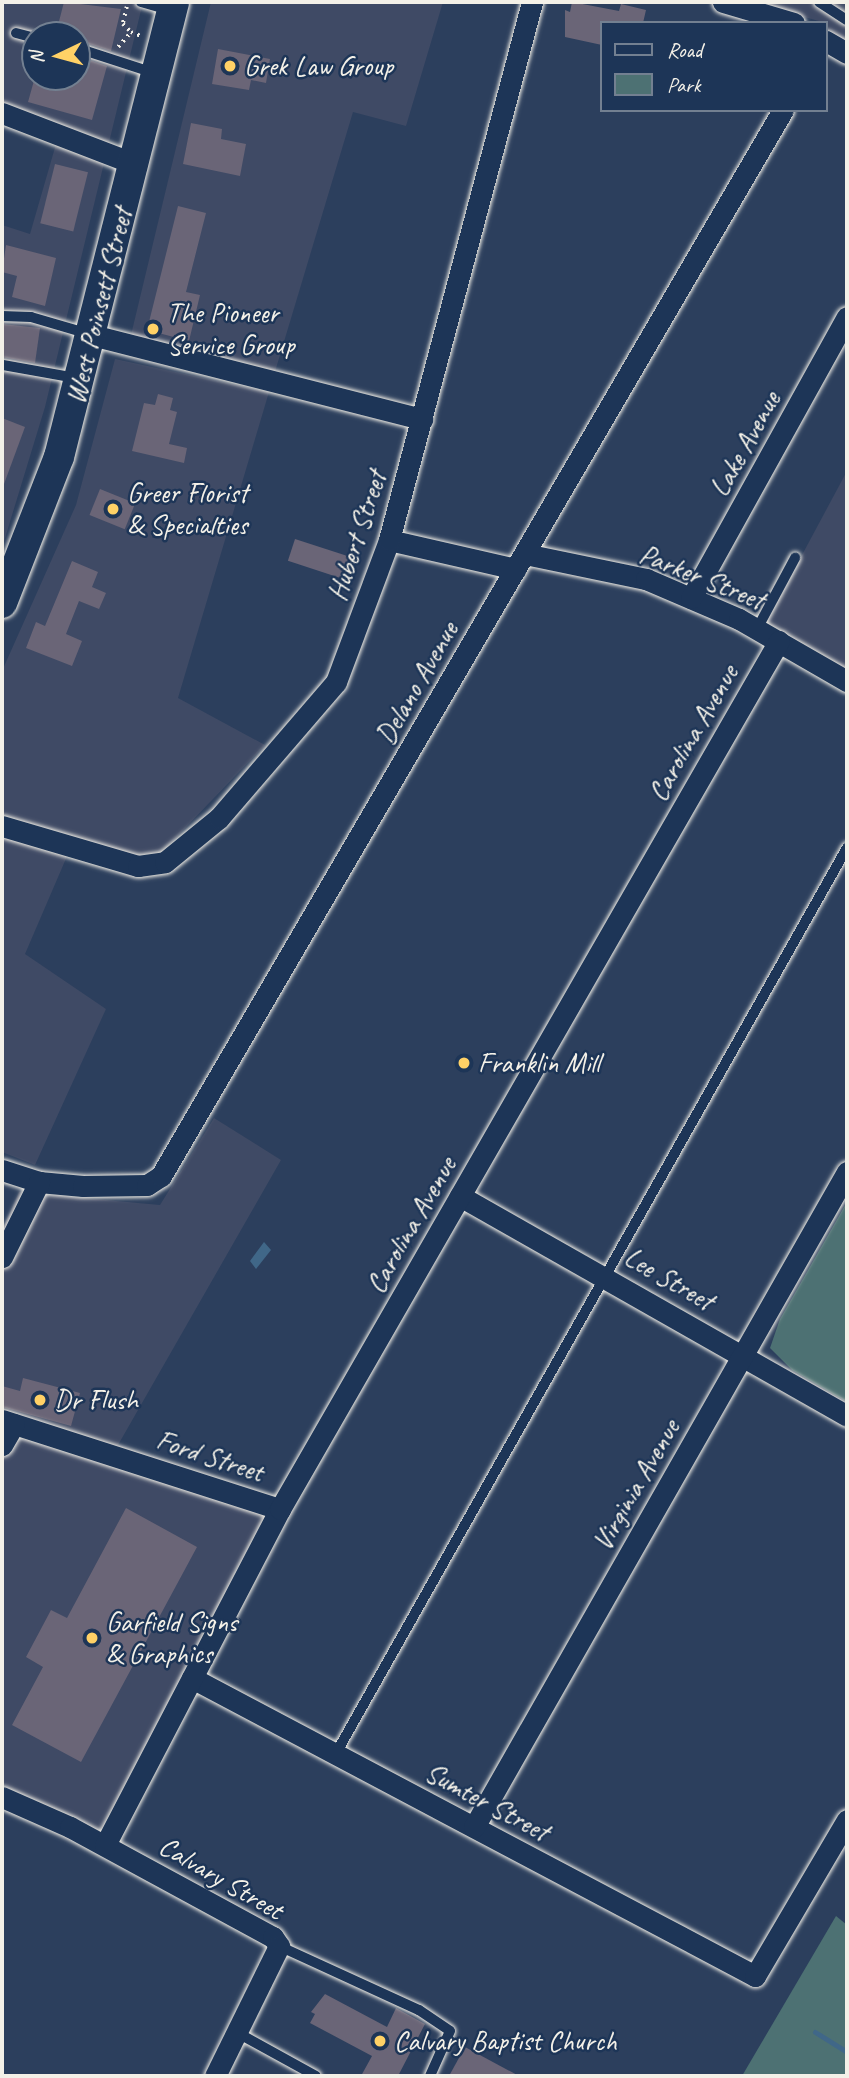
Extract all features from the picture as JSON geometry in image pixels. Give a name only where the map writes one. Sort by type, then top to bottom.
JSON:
[{"type":"main road","name":"West Poinsett Street","points":[[2,603],[34,530],[80,378],[173,6]]},
{"type":"street","name":"Hubert Street","points":[[2,826],[138,866],[165,862],[219,818],[336,682],[389,541],[532,2]]},
{"type":"street","points":[[732,3],[788,21]]},
{"type":"street","points":[[828,42],[847,53]]},
{"type":"street","name":"Delano Avenue","points":[[2,1170],[39,1182],[136,1186],[161,1176],[781,112]]},
{"type":"street","points":[[2,113],[135,164]]},
{"type":"street","name":"Lake Avenue","points":[[691,598],[847,317]]},
{"type":"street","points":[[92,335],[422,419]]},
{"type":"street","name":"Parker Street","points":[[389,541],[646,579],[757,629],[847,681]]},
{"type":"street","name":"Carolina Avenue","points":[[104,1845],[280,1509],[779,641]]},
{"type":"street","name":"Virginia Avenue","points":[[474,1827],[847,1172]]},
{"type":"street","points":[[2,1258],[39,1182]]},
{"type":"street","name":"Lee Street","points":[[460,1196],[743,1353],[847,1416]]},
{"type":"street","points":[[2,1445],[8,1422]]},
{"type":"street","name":"Ford Street","points":[[8,1422],[280,1509]]},
{"type":"street","name":"Sumter Street","points":[[192,1678],[755,1976],[847,1820]]},
{"type":"street","name":"Calvary Street","points":[[2,1797],[104,1845],[273,1937],[279,1946],[215,2076]]},
{"type":"lane","points":[[141,2],[173,6]]},
{"type":"lane","points":[[819,2],[847,20]]},
{"type":"lane","points":[[16,33],[21,34]]},
{"type":"lane","points":[[91,51],[114,57],[157,74]]},
{"type":"lane","points":[[2,316],[31,317],[92,335]]},
{"type":"lane","points":[[3,365],[80,378]]},
{"type":"lane","points":[[757,629],[795,558]]},
{"type":"lane","points":[[335,1755],[847,848]]},
{"type":"lane","points":[[279,1946],[419,2010],[450,2031],[430,2076]]},
{"type":"lane","points":[[236,2032],[316,2076]]},
{"type":"path","points":[[128,2],[123,24],[131,32],[149,38]]},
{"type":"path","points":[[114,57],[120,41],[131,32]]},
{"type":"shaded area","points":[[2,2],[143,2],[45,407],[2,548],[2,225],[30,234],[56,144],[2,120]]},
{"type":"shaded area","points":[[211,2],[443,2],[406,126],[353,112],[274,375],[131,335]]},
{"type":"shaded area","points":[[750,2],[847,2],[847,43],[828,30],[828,21],[819,21]]},
{"type":"shaded area","points":[[115,359],[269,392],[178,698],[265,745],[162,852],[128,857],[74,840],[25,954],[106,1009],[35,1165],[2,1152],[2,671],[76,505]]},
{"type":"shaded area","points":[[847,471],[847,669],[765,624]]},
{"type":"shaded area","points":[[214,1118],[281,1160],[118,1445],[277,1499],[101,1832],[2,1789],[2,1230],[19,1192],[160,1205]]},
{"type":"shaded area","points":[[264,1242],[271,1250],[256,1269],[250,1261]]},
{"type":"green space","points":[[847,1202],[847,1402],[792,1370],[770,1348],[780,1319]]},
{"type":"green space","points":[[836,1916],[847,1925],[847,2076],[742,2076]]},
{"type":"building","points":[[64,2],[121,9],[111,51],[91,45],[91,21],[59,21]]},
{"type":"building","points":[[572,2],[619,11],[621,4],[646,10],[643,21],[600,21],[600,45],[565,37],[565,10],[570,12]]},
{"type":"building","points":[[218,49],[270,59],[266,83],[251,80],[249,90],[212,84]]},
{"type":"building","points":[[91,61],[107,66],[92,120],[28,102],[31,91],[91,91]]},
{"type":"building","points":[[191,123],[222,129],[221,139],[246,144],[240,176],[183,164]]},
{"type":"building","points":[[55,164],[88,172],[73,231],[40,223]]},
{"type":"building","points":[[178,206],[206,213],[186,292],[200,295],[189,341],[147,330]]},
{"type":"building","points":[[6,245],[56,258],[45,306],[12,297],[17,276],[2,272]]},
{"type":"building","points":[[2,324],[40,328],[35,363],[2,357]]},
{"type":"building","points":[[158,394],[173,398],[170,410],[177,412],[169,444],[187,448],[184,463],[132,451],[144,403],[155,405]]},
{"type":"building","points":[[2,418],[25,427],[4,484],[2,483]]},
{"type":"building","name":"Greer Florist & Specialties","points":[[100,489],[135,503],[125,529],[90,515]]},
{"type":"building","points":[[295,539],[352,558],[345,579],[288,561]]},
{"type":"building","points":[[72,561],[98,572],[92,587],[106,593],[99,609],[79,601],[66,634],[82,641],[72,666],[26,648],[36,622],[45,626]]},
{"type":"building","name":"Dr Flush","points":[[23,1378],[80,1393],[71,1426],[2,1407],[2,1386],[20,1391]]},
{"type":"building","name":"Garfield Signs & Graphics","points":[[126,1508],[197,1547],[81,1762],[12,1725],[43,1667],[26,1657],[51,1610],[67,1618]]},
{"type":"building","name":"Calvary Baptist Church","points":[[325,1994],[387,2027],[396,2008],[425,2024],[398,2076],[361,2076],[372,2056],[310,2023],[315,2014],[311,2012]]},
{"type":"building","points":[[465,2047],[519,2076],[449,2076]]},
{"type":"waterway","points":[[815,2032],[847,2052]]},
{"type":"place","name":"Grek Law Group","points":[[230,66]]},
{"type":"place","name":"The Pioneer Service Group","points":[[153,329]]},
{"type":"place","name":"Greer Florist & Specialties","points":[[113,509]]},
{"type":"place","name":"Franklin Mill","points":[[464,1063]]},
{"type":"place","name":"Dr Flush","points":[[40,1400]]},
{"type":"place","name":"Garfield Signs & Graphics","points":[[92,1638]]},
{"type":"place","name":"Calvary Baptist Church","points":[[380,2041]]}]
